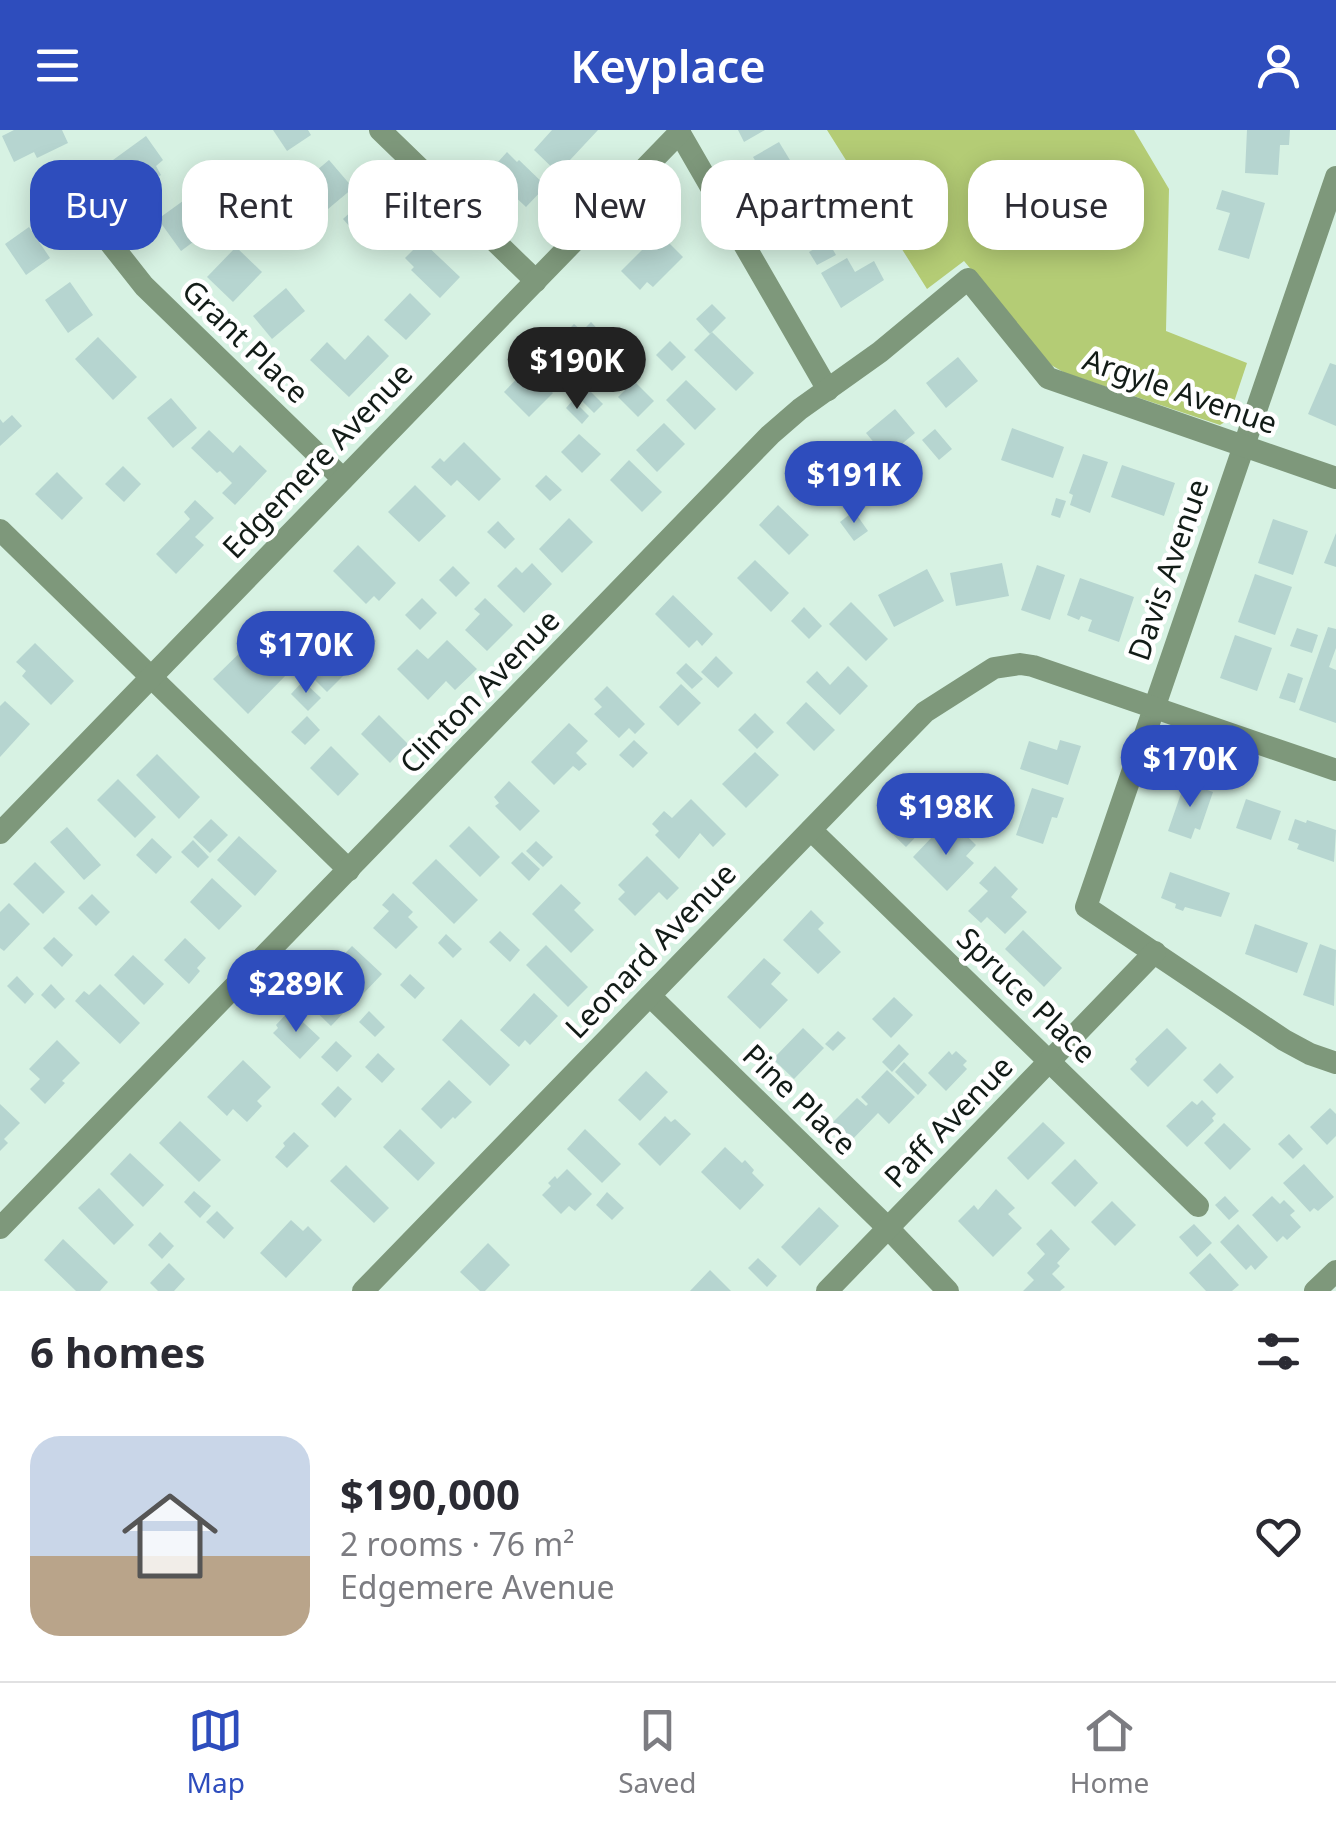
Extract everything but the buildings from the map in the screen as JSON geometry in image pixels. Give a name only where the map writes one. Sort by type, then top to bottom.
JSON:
[{"type":"street","points":[[380,130],[536,280]]},
{"type":"street","points":[[679,131],[828,390]]},
{"type":"street","name":"Edgemere Avenue","points":[[0,832],[679,131]]},
{"type":"street","name":"Davis Avenue","points":[[1155,952],[1086,907],[1336,176]]},
{"type":"street","name":"Grant Place","points":[[116,250],[144,286],[343,479]]},
{"type":"street","name":"Clinton Avenue","points":[[0,1228],[800,408],[880,352],[968,280],[1019,342]]},
{"type":"street","name":"Argyle Avenue","points":[[1019,342],[1048,378],[1336,478]]},
{"type":"street","points":[[0,530],[349,870]]},
{"type":"street","name":"Leonard Avenue","points":[[363,1291],[925,712],[994,668],[1020,664],[1153,708]]},
{"type":"street","points":[[1153,708],[1336,770]]},
{"type":"street","name":"Spruce Place","points":[[811,830],[1198,1206]]},
{"type":"street","points":[[1155,952],[1284,1040],[1336,1063]]},
{"type":"street","name":"Paff Avenue","points":[[827,1291],[1155,952]]},
{"type":"street","name":"Pine Place","points":[[650,996],[948,1291]]},
{"type":"street","points":[[1314,1291],[1336,1271]]},
{"type":"green space","points":[[827,130],[1134,130],[1169,189],[1166,331],[1247,363],[1228,420],[1220,425],[1051,365],[964,261],[927,289],[902,250],[948,250],[948,160],[846,160]]}]
